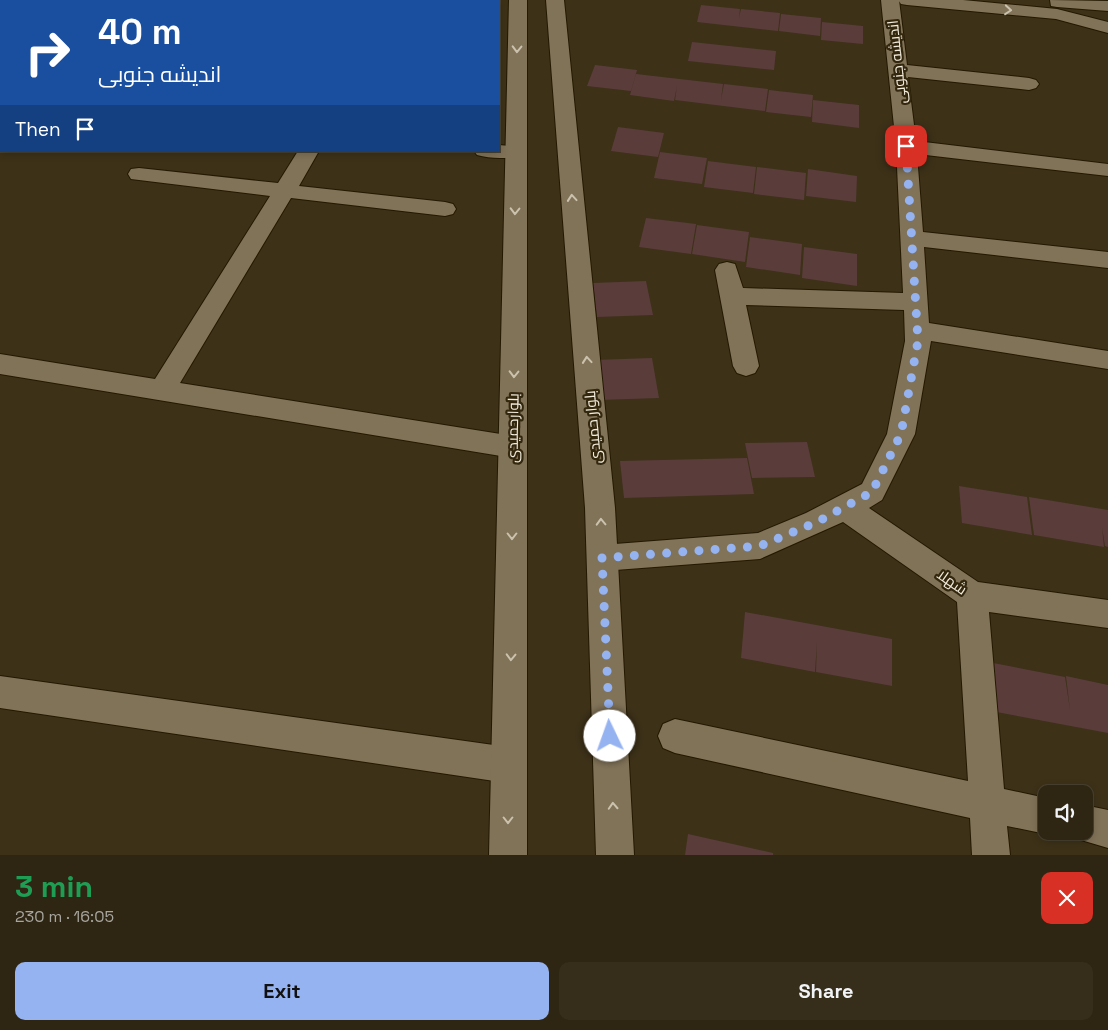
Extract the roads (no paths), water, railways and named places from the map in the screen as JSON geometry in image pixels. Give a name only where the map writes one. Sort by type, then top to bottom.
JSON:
[{"type":"street","name":"بلوارحمیدی","points":[[508,855],[518,0]]},
{"type":"street","name":"بلوار حمیدی","points":[[555,0],[600,508],[615,855]]},
{"type":"street","name":"اندیشه جنوبی","points":[[602,558],[760,546],[817,522],[872,492],[901,434],[918,341],[906,146],[890,0]]},
{"type":"street","points":[[907,0],[1057,14],[1108,28]]},
{"type":"street","points":[[1040,0],[1057,14]]},
{"type":"street","points":[[1040,0],[1108,6]]},
{"type":"street","points":[[898,70],[1030,84]]},
{"type":"street","points":[[906,146],[1108,170]]},
{"type":"street","points":[[500,151],[516,151]]},
{"type":"street","points":[[162,390],[308,152]]},
{"type":"street","points":[[139,174],[445,209]]},
{"type":"street","points":[[912,238],[1108,260]]},
{"type":"street","points":[[727,270],[746,366]]},
{"type":"street","points":[[732,296],[915,302]]},
{"type":"street","points":[[917,330],[1108,360]]},
{"type":"street","points":[[0,364],[513,447]]},
{"type":"street","name":"شهلا","points":[[844,507],[972,595],[1108,614]]},
{"type":"street","points":[[972,595],[991,855]]},
{"type":"street","points":[[0,692],[508,765]]},
{"type":"street","points":[[675,736],[1038,814]]},
{"type":"street","points":[[1093,826],[1108,829]]}]
